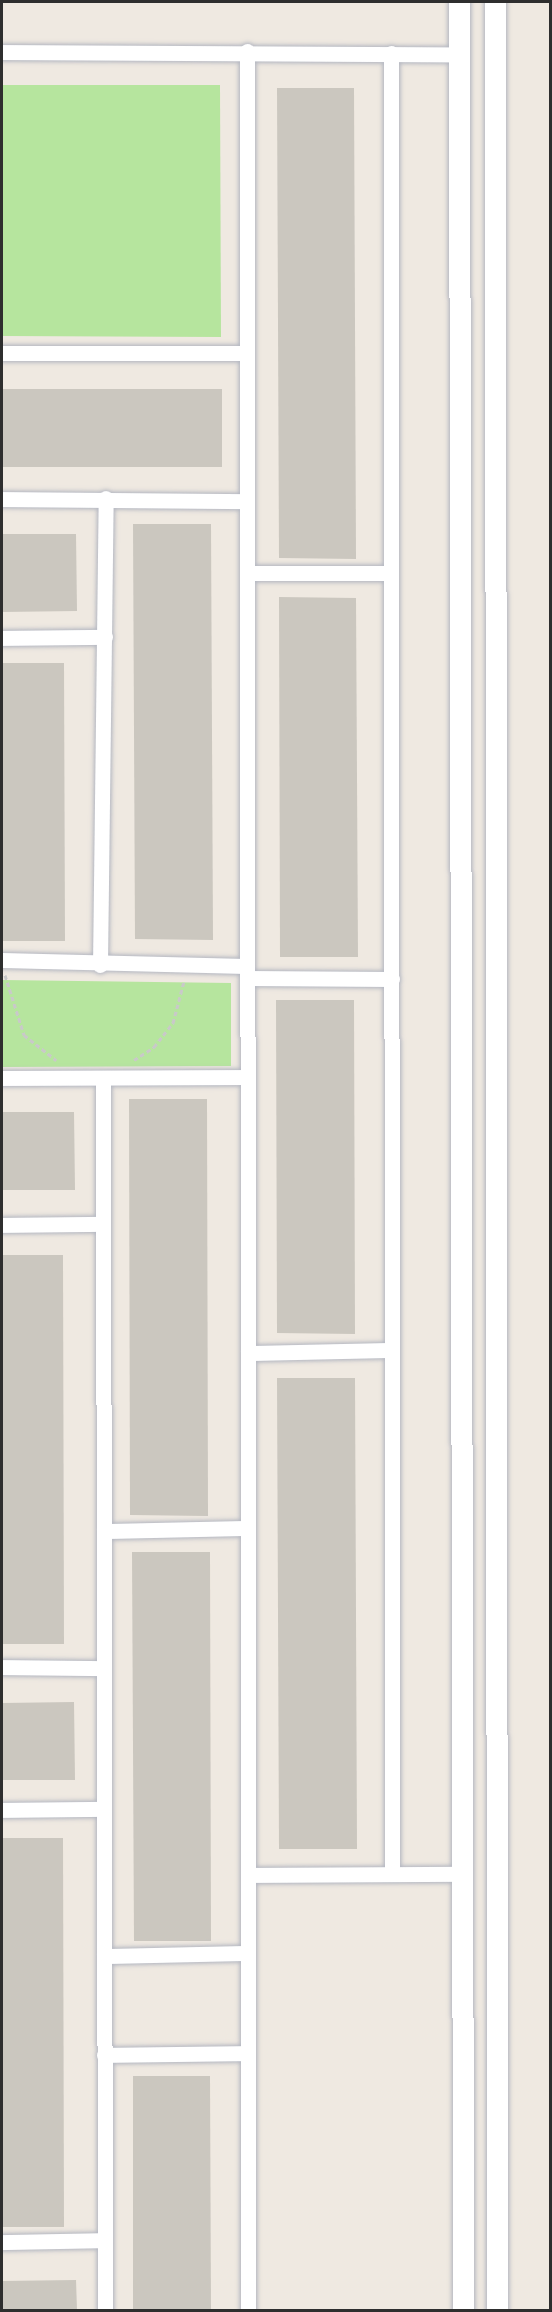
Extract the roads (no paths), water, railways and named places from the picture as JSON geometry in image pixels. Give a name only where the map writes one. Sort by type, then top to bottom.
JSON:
[{"type":"street","points":[[459,2],[463,2310]]},
{"type":"street","points":[[495,2],[497,2310]]},
{"type":"street","points":[[2,52],[247,51],[460,54]]},
{"type":"street","points":[[247,51],[248,2310]]},
{"type":"street","points":[[391,53],[392,1874]]},
{"type":"street","points":[[2,354],[247,353]]},
{"type":"street","points":[[2,499],[106,498],[247,501]]},
{"type":"street","points":[[100,965],[106,498]]},
{"type":"street","points":[[247,573],[391,573]]},
{"type":"street","points":[[2,638],[105,637]]},
{"type":"street","points":[[2,965],[185,967],[392,979]]},
{"type":"street","points":[[2,1078],[103,1080],[248,1077]]},
{"type":"street","points":[[103,1080],[105,2310]]},
{"type":"street","points":[[2,1225],[103,1224]]},
{"type":"street","points":[[248,1353],[392,1350]]},
{"type":"street","points":[[463,1520],[495,1521]]},
{"type":"street","points":[[104,1531],[248,1528]]},
{"type":"street","points":[[2,1667],[104,1668]]},
{"type":"street","points":[[2,1810],[104,1809]]},
{"type":"street","points":[[248,1875],[462,1874]]},
{"type":"street","points":[[104,1956],[248,1953]]},
{"type":"street","points":[[104,2055],[248,2053]]},
{"type":"street","points":[[2,2242],[104,2240]]}]
